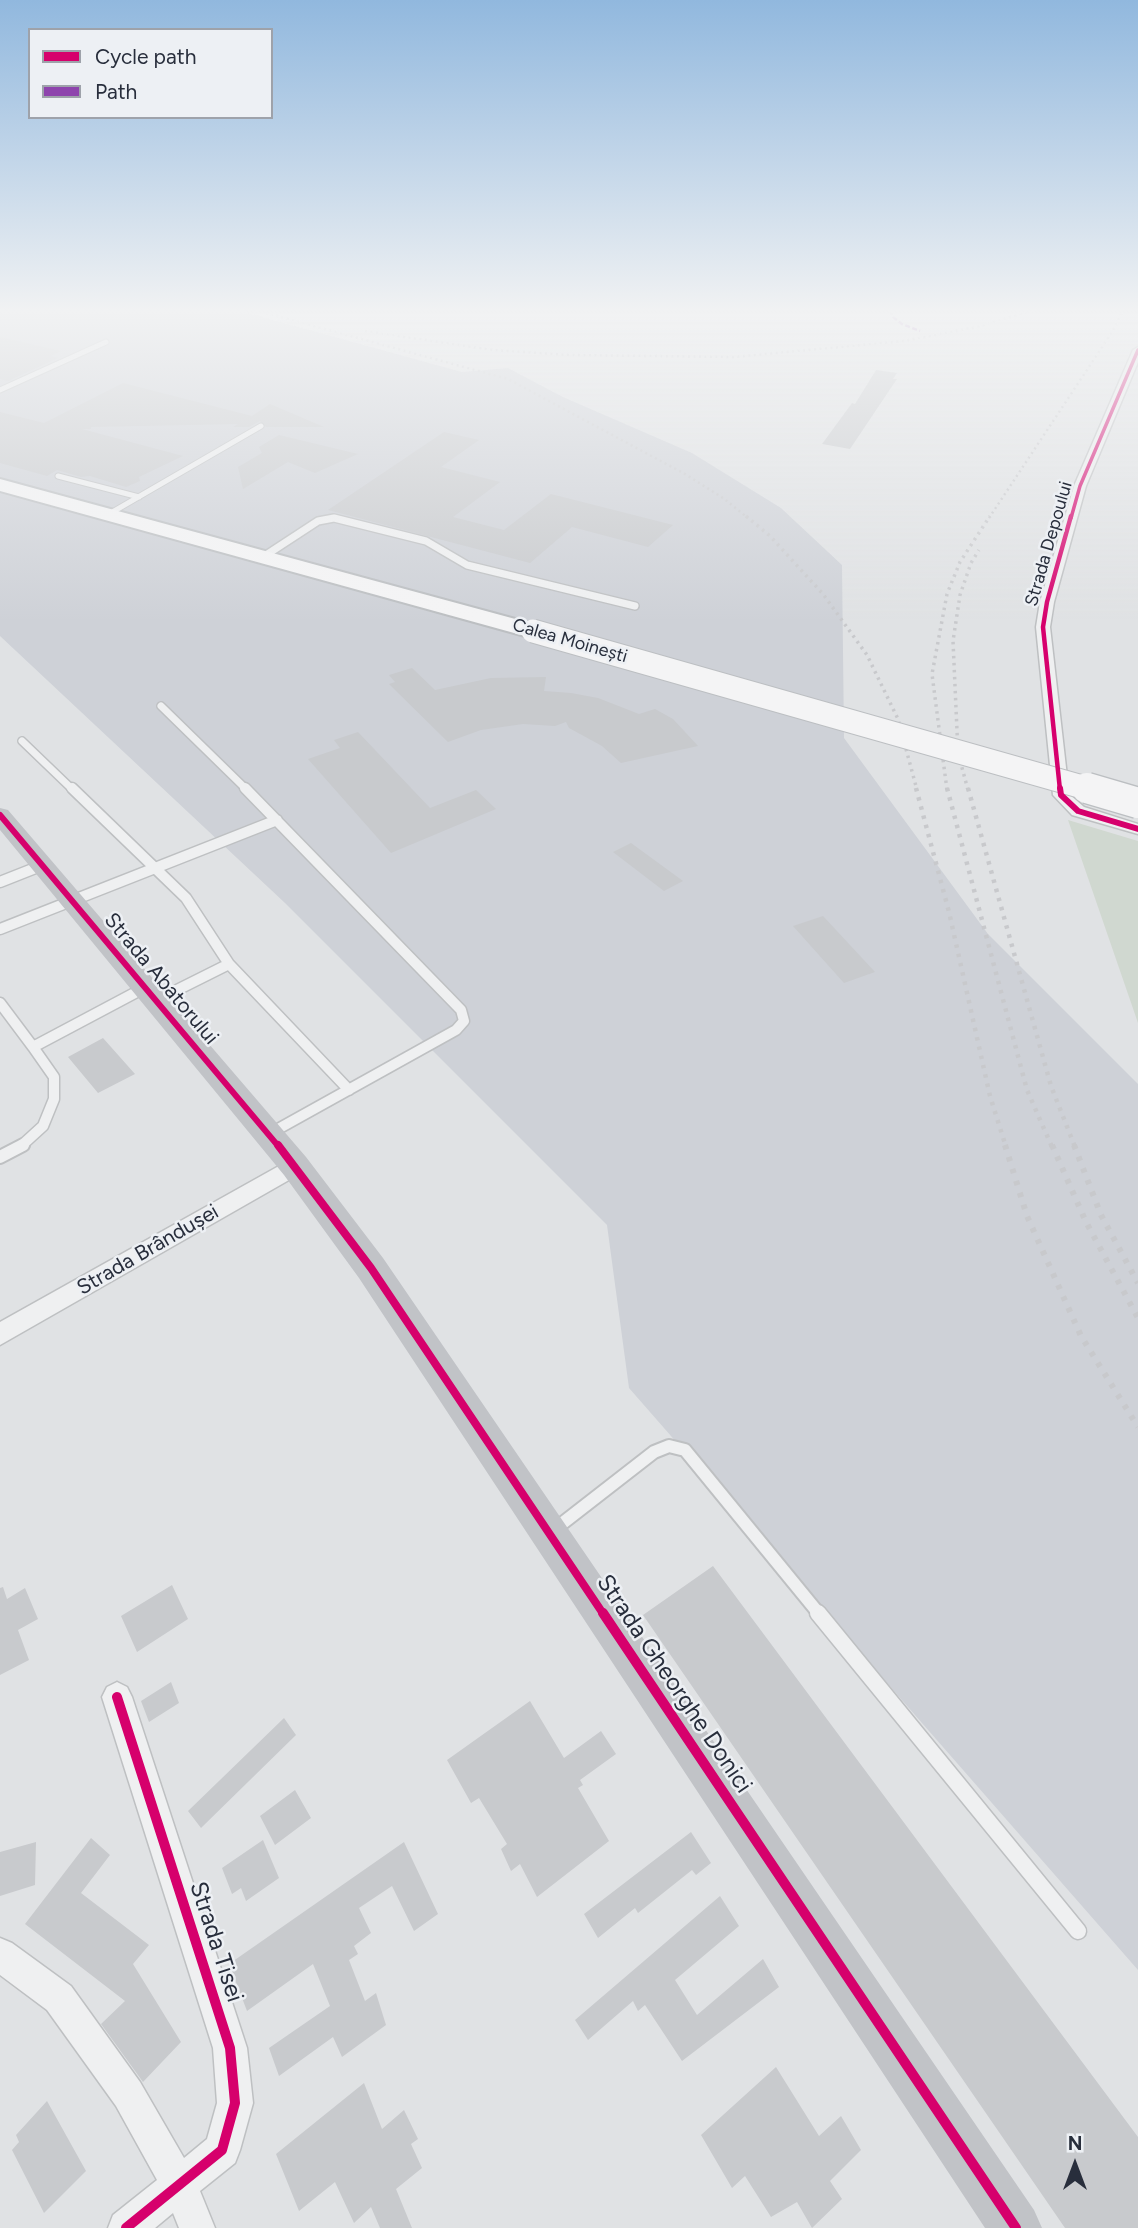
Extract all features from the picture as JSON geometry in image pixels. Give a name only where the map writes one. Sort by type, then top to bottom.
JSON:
[{"type":"main road","name":"Calea Moinești","points":[[0,485],[533,631],[1138,803]]},
{"type":"street","name":"Strada Depoului","points":[[1111,414],[1080,486],[1047,602],[1043,627],[1061,795],[1078,811],[1138,829]]},
{"type":"street","name":"Strada Abatorului","points":[[0,815],[295,1166]]},
{"type":"street","name":"Strada Brândușei","points":[[0,1334],[295,1166]]},
{"type":"street","name":"Strada Gheorghe Donici","points":[[295,1166],[371,1268],[1016,2228]]},
{"type":"street","name":"Strada Tisei","points":[[117,1697],[230,2048],[235,2103],[222,2150],[126,2228]]},
{"type":"street","points":[[0,1955],[59,1998],[128,2094],[179,2184],[197,2228]]},
{"type":"lane","points":[[109,514],[261,426]]},
{"type":"lane","points":[[58,475],[139,496]]},
{"type":"lane","points":[[263,556],[318,521],[334,518],[426,541],[467,565],[635,606]]},
{"type":"lane","points":[[161,706],[277,820],[461,1010],[464,1021],[456,1030],[269,1134]]},
{"type":"lane","points":[[22,741],[186,898],[229,964],[349,1090]]},
{"type":"lane","points":[[0,929],[277,820]]},
{"type":"lane","points":[[0,882],[43,865]]},
{"type":"lane","points":[[33,1047],[151,994],[229,964]]},
{"type":"lane","points":[[0,1003],[54,1077],[54,1099],[43,1126],[22,1146],[0,1157]]},
{"type":"lane","points":[[550,1533],[654,1452],[669,1447],[684,1450],[1078,1931]]},
{"type":"shaded area","points":[[0,414],[602,414],[692,453],[781,508],[842,565],[844,738],[988,934],[1138,1084],[1138,1970],[629,1388],[607,1225],[285,903],[0,636]]},
{"type":"shaded area","points":[[1068,820],[1138,841],[1138,1023]]},
{"type":"building","points":[[0,414],[44,423],[62,414],[293,414],[324,427],[266,427],[260,421],[249,427],[233,427],[238,424],[82,429],[183,456],[139,477],[140,481],[126,487],[90,476],[81,477],[57,470],[47,476],[0,463]]},
{"type":"building","points":[[844,414],[874,414],[850,449],[822,444]]},
{"type":"building","points":[[444,432],[479,440],[441,467],[500,482],[453,517],[504,530],[551,494],[673,525],[648,547],[572,527],[530,563],[328,510]]},
{"type":"building","points":[[279,435],[358,454],[315,473],[288,462],[243,489],[238,467],[262,453],[259,447]]},
{"type":"building","points":[[412,668],[435,690],[491,678],[546,677],[544,691],[598,698],[639,714],[655,709],[673,719],[698,746],[621,763],[602,746],[569,728],[566,722],[555,726],[523,724],[481,730],[448,742],[389,684],[395,682],[389,675]]},
{"type":"building","points":[[358,732],[430,808],[476,790],[496,809],[391,853],[308,759],[340,748],[334,740]]},
{"type":"building","points":[[631,843],[683,881],[664,891],[613,852]]},
{"type":"building","points":[[823,916],[875,972],[844,983],[793,926]]},
{"type":"building","points":[[103,1038],[135,1074],[98,1093],[68,1057]]},
{"type":"building","points":[[713,1566],[1138,2137],[1138,2228],[1065,2228],[643,1615]]},
{"type":"building","points":[[172,1585],[188,1619],[137,1652],[121,1616]]},
{"type":"building","points":[[3,1587],[7,1599],[25,1588],[38,1619],[18,1630],[29,1660],[0,1675],[0,1588]]},
{"type":"building","points":[[171,1682],[179,1703],[149,1722],[141,1701]]},
{"type":"building","points":[[530,1701],[564,1758],[601,1731],[616,1754],[580,1780],[583,1785],[578,1788],[609,1841],[537,1897],[520,1864],[511,1871],[501,1849],[507,1844],[479,1798],[471,1803],[447,1760]]},
{"type":"building","points":[[284,1718],[296,1735],[201,1828],[188,1811]]},
{"type":"building","points":[[295,1790],[311,1818],[275,1845],[260,1816]]},
{"type":"building","points":[[691,1832],[711,1863],[696,1875],[692,1870],[638,1913],[635,1908],[598,1938],[584,1914]]},
{"type":"building","points":[[91,1838],[110,1855],[81,1893],[149,1945],[133,1964],[181,2042],[143,2082],[101,2024],[125,2001],[25,1924]]},
{"type":"building","points":[[263,1840],[279,1878],[246,1901],[241,1888],[232,1894],[222,1868]]},
{"type":"building","points":[[36,1842],[35,1885],[0,1896],[0,1852]]},
{"type":"building","points":[[404,1842],[438,1914],[414,1931],[392,1886],[359,1908],[371,1933],[354,1946],[358,1954],[349,1960],[365,2001],[376,1993],[386,2025],[342,2057],[333,2037],[279,2076],[269,2048],[330,2006],[313,1964],[247,2011],[229,1964]]},
{"type":"building","points":[[720,1896],[739,1926],[675,1980],[697,2015],[763,1959],[779,1987],[682,2061],[645,2005],[638,2011],[633,2001],[588,2040],[575,2020]]},
{"type":"building","points":[[776,2067],[819,2136],[841,2116],[861,2150],[830,2181],[842,2199],[812,2228],[797,2202],[771,2217],[745,2176],[732,2188],[701,2135]]},
{"type":"building","points":[[364,2083],[382,2129],[404,2110],[418,2139],[411,2144],[422,2168],[396,2189],[412,2228],[380,2228],[371,2207],[354,2223],[335,2182],[299,2211],[276,2154]]},
{"type":"building","points":[[47,2101],[86,2171],[44,2213],[12,2150],[19,2142],[16,2135]]},
{"type":"railway","points":[[573,414],[685,474],[748,518]]},
{"type":"railway","points":[[989,518],[1058,414]]},
{"type":"railway","points":[[746,516],[770,536],[823,594],[867,655],[898,719],[917,790]]},
{"type":"railway","points":[[947,790],[932,674],[947,594],[960,562],[990,516]]},
{"type":"railway","points":[[968,790],[958,753],[953,641],[960,595],[971,563],[979,550]]},
{"type":"railway","points":[[916,788],[949,912],[990,1096],[1006,1147]]},
{"type":"railway","points":[[947,788],[1027,1090],[1052,1147]]},
{"type":"railway","points":[[968,788],[1051,1086],[1075,1147]]},
{"type":"railway","points":[[1005,1145],[1027,1216],[1081,1336],[1138,1427]]},
{"type":"railway","points":[[1052,1145],[1086,1222],[1138,1318]]},
{"type":"railway","points":[[1074,1145],[1101,1215],[1138,1283]]},
{"type":"cycle path","points":[[1111,414],[1080,486],[1047,602],[1043,627],[1061,795],[1078,811],[1138,829]]},
{"type":"cycle path","points":[[0,815],[295,1166],[371,1268],[1016,2228]]},
{"type":"cycle path","points":[[117,1697],[230,2048],[235,2103],[222,2150],[126,2228]]}]
